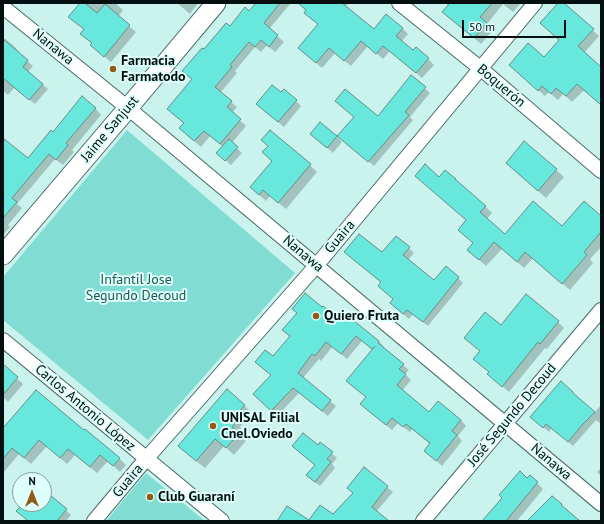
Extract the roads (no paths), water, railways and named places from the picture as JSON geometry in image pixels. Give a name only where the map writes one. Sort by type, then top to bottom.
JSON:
[{"type":"main road","name":"Jaime Sanjust","points":[[3,255],[216,3]]},
{"type":"street","name":"Boquerón","points":[[400,3],[480,68],[601,171]]},
{"type":"street","name":"Guaira","points":[[94,521],[146,459],[316,266],[534,3]]},
{"type":"street","name":"Nanawa","points":[[3,6],[128,108],[601,504]]},
{"type":"street","name":"José Segundo Decoud","points":[[423,521],[504,423],[601,310]]},
{"type":"street","name":"Carlos Antonio López","points":[[3,340],[222,521]]},
{"type":"place","name":"Farmacia Farmatodo","points":[[113,69]]},
{"type":"place","name":"Quiero Fruta","points":[[316,316]]},
{"type":"place","name":"UNISAL Filial Cnel.Oviedo","points":[[213,426]]},
{"type":"place","name":"Club Guaraní","points":[[150,497]]},
{"type":"park label","name":"Infantil Jose Segundo Decoud","points":[[136,288]]}]
